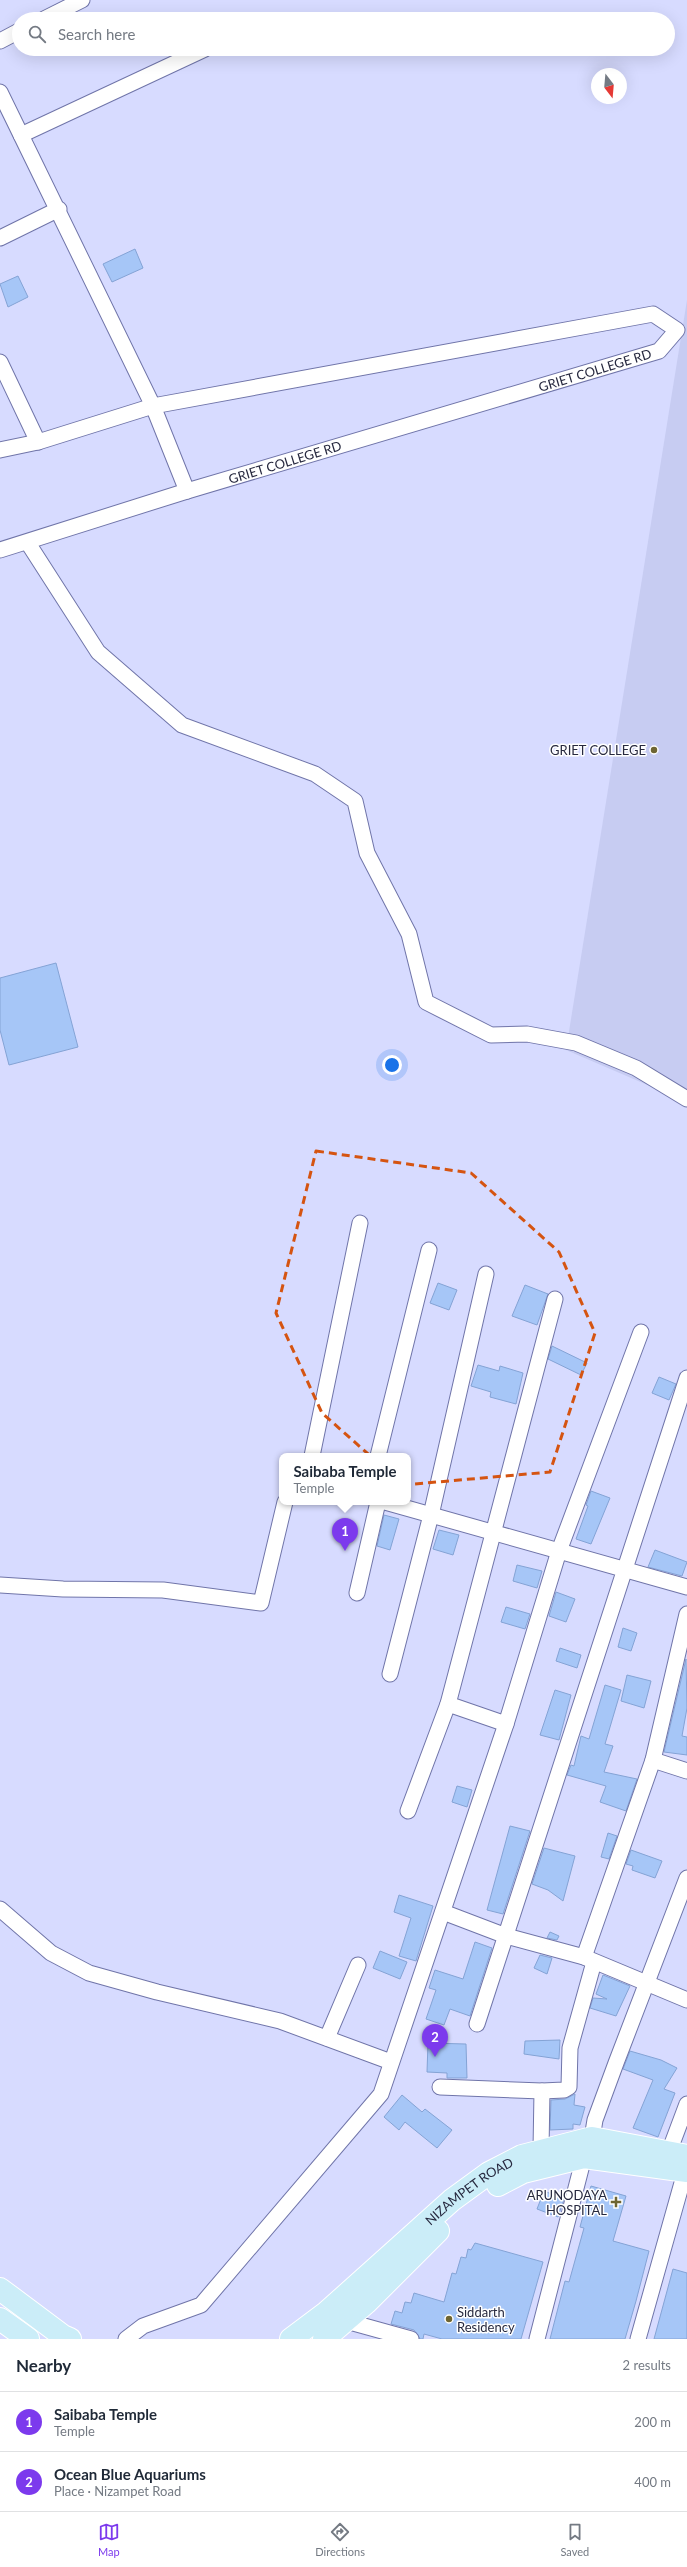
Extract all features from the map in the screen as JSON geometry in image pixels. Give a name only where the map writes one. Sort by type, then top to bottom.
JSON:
[{"type":"main road","name":"NIZAMPET ROAD","points":[[324,2339],[346,2321],[455,2214],[494,2186],[523,2172],[588,2148]]},
{"type":"main road","name":"NIZAMPET ROAD","points":[[290,2339],[327,2312],[452,2200],[489,2173],[522,2156],[541,2150],[588,2148],[680,2164]]},
{"type":"main road","points":[[0,2289],[62,2336],[70,2339]]},
{"type":"main road","points":[[0,2319],[28,2339]]},
{"type":"street","points":[[57,12],[80,0]]},
{"type":"street","points":[[0,41],[12,35]]},
{"type":"street","points":[[22,135],[190,56]]},
{"type":"street","points":[[0,92],[59,209],[153,406],[188,491]]},
{"type":"street","points":[[0,238],[59,209]]},
{"type":"street","name":"GRIET COLLEGE RD","points":[[0,450],[38,442],[153,406],[653,314],[677,330],[659,351],[188,491],[28,543],[0,550]]},
{"type":"street","points":[[0,362],[38,442]]},
{"type":"street","points":[[28,543],[98,652],[182,725],[315,774],[355,801],[366,853],[409,934],[426,1002],[491,1034],[527,1034],[576,1043],[636,1068],[687,1099]]},
{"type":"street","points":[[313,1453],[360,1223]]},
{"type":"street","points":[[379,1453],[429,1250]]},
{"type":"street","points":[[390,1674],[430,1515],[486,1274]]},
{"type":"street","points":[[408,1811],[448,1704],[555,1299]]},
{"type":"street","points":[[126,2339],[143,2326],[201,2305],[381,2094],[506,1724],[559,1552],[641,1332]]},
{"type":"street","points":[[477,2024],[687,1378]]},
{"type":"street","points":[[0,1585],[63,1589],[163,1590],[261,1603],[284,1505]]},
{"type":"street","points":[[357,1593],[377,1505]]},
{"type":"street","points":[[395,1505],[687,1587]]},
{"type":"street","points":[[440,2087],[564,2090],[569,2087],[570,2048],[589,1959],[653,1760],[683,1639],[687,1614]]},
{"type":"street","points":[[448,1704],[506,1724]]},
{"type":"street","points":[[653,1760],[687,1771]]},
{"type":"street","points":[[537,2339],[596,2120],[687,1878]]},
{"type":"street","points":[[0,1909],[51,1953],[89,1973],[157,1992],[280,2021],[391,2062]]},
{"type":"street","points":[[443,1912],[506,1936],[589,1959],[687,2000]]},
{"type":"street","points":[[327,2038],[358,1965]]},
{"type":"street","points":[[541,2150],[542,2090]]},
{"type":"street","points":[[638,2339],[680,2164],[687,2104]]},
{"type":"street","points":[[346,2321],[411,2339]]},
{"type":"highlighted area","points":[[316,1151],[471,1173],[559,1252],[595,1333],[550,1472],[403,1485],[322,1413],[276,1313]]},
{"type":"shaded area","name":"GRIET COLLEGE","points":[[687,300],[687,1102],[566,1050]]},
{"type":"building","points":[[135,249],[143,268],[112,282],[103,264]]},
{"type":"building","points":[[18,276],[28,297],[8,307],[0,284]]},
{"type":"building","points":[[56,963],[78,1047],[9,1065],[0,1030],[0,978]]},
{"type":"building","points":[[438,1283],[457,1290],[449,1310],[430,1303]]},
{"type":"building","points":[[525,1285],[548,1294],[537,1325],[512,1316]]},
{"type":"building","points":[[552,1346],[587,1363],[581,1375],[548,1359]]},
{"type":"building","points":[[478,1365],[499,1371],[500,1366],[523,1373],[516,1404],[490,1397],[491,1392],[471,1386]]},
{"type":"building","points":[[659,1377],[676,1384],[669,1400],[652,1393]]},
{"type":"building","points":[[591,1491],[610,1498],[591,1544],[576,1539],[588,1506],[586,1505]]},
{"type":"building","points":[[384,1515],[399,1519],[390,1550],[377,1546]]},
{"type":"building","points":[[439,1530],[459,1535],[453,1555],[433,1549]]},
{"type":"building","points":[[655,1550],[687,1562],[682,1576],[648,1567]]},
{"type":"building","points":[[517,1565],[542,1571],[537,1588],[513,1581]]},
{"type":"building","points":[[556,1592],[575,1599],[566,1622],[549,1616]]},
{"type":"building","points":[[506,1607],[530,1614],[525,1629],[501,1622]]},
{"type":"building","points":[[623,1628],[637,1633],[631,1651],[618,1647]]},
{"type":"building","points":[[560,1648],[581,1655],[577,1668],[556,1661]]},
{"type":"building","points":[[686,1659],[687,1708],[682,1736],[687,1737],[687,1755],[664,1752]]},
{"type":"building","points":[[627,1675],[651,1681],[644,1708],[621,1701]]},
{"type":"building","points":[[605,1685],[621,1690],[605,1744],[613,1746],[604,1772],[637,1779],[626,1811],[600,1802],[606,1786],[567,1775],[571,1765],[574,1766],[581,1736],[589,1739]]},
{"type":"building","points":[[555,1690],[571,1695],[559,1740],[540,1735]]},
{"type":"building","points":[[457,1786],[472,1790],[467,1807],[452,1802]]},
{"type":"building","points":[[510,1826],[530,1831],[503,1914],[487,1910]]},
{"type":"building","points":[[608,1833],[617,1836],[609,1859],[601,1857]]},
{"type":"building","points":[[544,1848],[575,1856],[563,1901],[548,1890],[532,1884]]},
{"type":"building","points":[[631,1850],[662,1861],[655,1878],[632,1870],[633,1866],[626,1864]]},
{"type":"building","points":[[399,1895],[433,1906],[416,1961],[399,1956],[411,1918],[394,1912]]},
{"type":"building","points":[[550,1932],[559,1936],[557,1940],[547,1938]]},
{"type":"building","points":[[475,1942],[492,1948],[470,2016],[450,2009],[444,2025],[426,2019],[436,1990],[429,1988],[435,1970],[463,1979]]},
{"type":"building","points":[[380,1951],[407,1962],[400,1979],[373,1968]]},
{"type":"building","points":[[540,1955],[552,1958],[547,1974],[534,1968]]},
{"type":"building","points":[[603,1975],[630,1986],[616,2016],[590,2008],[593,1998],[607,1999],[596,1994]]},
{"type":"building","points":[[560,2040],[559,2059],[524,2054],[525,2041]]},
{"type":"building","points":[[428,2043],[466,2044],[467,2078],[447,2078],[447,2073],[427,2072]]},
{"type":"building","points":[[630,2051],[661,2060],[677,2068],[664,2089],[675,2093],[658,2137],[633,2128],[653,2080],[623,2069]]},
{"type":"building","points":[[575,2094],[574,2105],[585,2107],[580,2125],[573,2124],[573,2129],[550,2130],[551,2100],[565,2099]]},
{"type":"building","points":[[402,2095],[422,2112],[425,2109],[452,2130],[437,2148],[405,2122],[399,2130],[384,2117]]},
{"type":"building","points":[[591,2186],[626,2196],[613,2241],[649,2251],[636,2301],[625,2339],[550,2339],[565,2281],[569,2282],[584,2228],[580,2227]]},
{"type":"building","points":[[544,2191],[564,2199],[558,2217],[537,2209]]},
{"type":"building","points":[[475,2243],[543,2262],[521,2339],[442,2339],[424,2334],[423,2339],[420,2339],[414,2330],[391,2324],[395,2311],[402,2313],[405,2302],[411,2303],[414,2293],[444,2302],[452,2273],[456,2274],[461,2257],[466,2258],[468,2249],[471,2250]]},
{"type":"building","points":[[673,2269],[687,2273],[687,2339],[654,2339]]},
{"type":"place","name":"GRIET COLLEGE","points":[[654,750]]},
{"type":"place","name":"Saibaba Temple","points":[[345,1551]]},
{"type":"place","name":"Ocean Blue Aquariums","points":[[435,2057]]},
{"type":"place","name":"ARUNODAYA HOSPITAL","points":[[616,2202]]},
{"type":"place","name":"Siddarth Residency","points":[[449,2319]]}]
